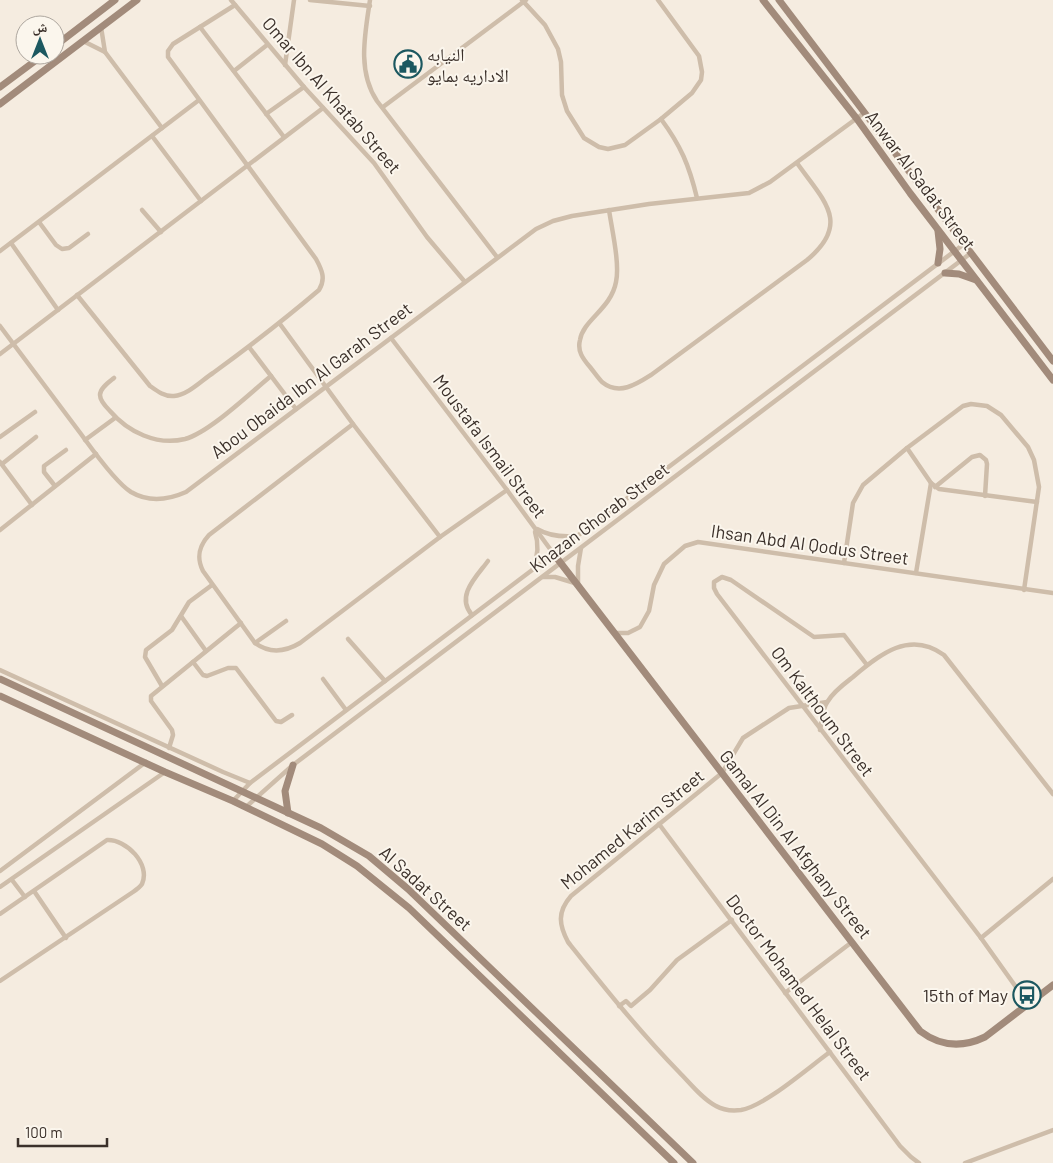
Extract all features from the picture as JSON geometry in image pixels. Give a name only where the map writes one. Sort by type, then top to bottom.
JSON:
[{"type":"street","points":[[65,38],[115,0]]},
{"type":"street","points":[[0,104],[137,0]]},
{"type":"street","name":"Omar Ibn Al Khatab Street","points":[[231,0],[323,108],[374,163],[427,237],[465,282]]},
{"type":"street","points":[[285,64],[294,0]]},
{"type":"street","points":[[310,0],[370,6]]},
{"type":"street","points":[[370,0],[364,70],[368,86],[496,257]]},
{"type":"street","points":[[383,107],[524,1],[545,25],[552,37],[561,62],[564,103],[584,138],[599,148],[616,148],[624,145],[661,119],[692,93],[697,87],[702,72],[699,56],[658,0]]},
{"type":"street","name":"Anwar Al Sadat Street","points":[[763,0],[857,119],[1053,380]]},
{"type":"street","name":"Anwar Al Sadat Street","points":[[779,0],[1053,361]]},
{"type":"street","points":[[77,295],[150,386],[167,396],[175,396],[184,393],[280,324],[319,290],[323,284],[322,270],[316,259],[169,59],[168,54],[171,46],[235,5]]},
{"type":"street","points":[[101,27],[105,52]]},
{"type":"street","points":[[200,27],[284,137]]},
{"type":"street","points":[[83,40],[105,52],[162,128]]},
{"type":"street","points":[[234,70],[268,45]]},
{"type":"street","points":[[0,87],[30,65]]},
{"type":"street","points":[[266,114],[304,86]]},
{"type":"street","points":[[0,252],[199,100]]},
{"type":"street","points":[[0,354],[323,108]]},
{"type":"street","name":"Abou Obaida Ibn Al Garah Street","points":[[0,326],[85,440],[124,486],[132,492],[151,499],[175,497],[186,492],[496,257],[536,229],[553,221],[572,216],[697,198],[749,193],[770,182],[864,114]]},
{"type":"street","points":[[661,119],[682,151],[697,198]]},
{"type":"street","points":[[152,136],[201,201]]},
{"type":"street","points":[[609,210],[617,281],[608,303],[583,331],[579,348],[581,356],[602,382],[609,386],[622,388],[636,385],[651,375],[807,260],[822,246],[832,222],[830,214],[797,163]]},
{"type":"street","points":[[142,210],[161,232]]},
{"type":"street","points":[[39,222],[56,245],[62,249],[70,248],[88,234]]},
{"type":"street","points":[[937,228],[940,248],[938,263]]},
{"type":"street","points":[[11,244],[58,310]]},
{"type":"street","name":"Khazan Ghorab Street","points":[[233,801],[250,783],[964,244]]},
{"type":"street","name":"Khazan Ghorab Street","points":[[246,807],[293,766],[971,254]]},
{"type":"street","points":[[945,273],[959,274],[977,280]]},
{"type":"street","points":[[280,324],[325,387],[440,536]]},
{"type":"street","name":"Moustafa Ismail Street","points":[[391,338],[553,553]]},
{"type":"street","points":[[249,347],[296,409]]},
{"type":"street","points":[[114,378],[101,390],[100,396],[101,401],[115,418],[131,430],[157,440],[172,441],[186,439],[206,429],[271,376]]},
{"type":"street","points":[[776,385],[784,395]]},
{"type":"street","points":[[844,564],[853,503],[863,485],[907,448],[963,406],[971,404],[987,406],[1001,415],[1028,447],[1037,474],[1039,487],[1024,590]]},
{"type":"street","points":[[0,437],[35,412]]},
{"type":"street","points":[[85,440],[115,418]]},
{"type":"street","points":[[353,424],[209,535],[200,547],[200,565],[212,585],[255,643],[260,647],[275,651],[292,648],[440,536],[507,490]]},
{"type":"street","points":[[32,505],[1,463],[36,436]]},
{"type":"street","points":[[907,448],[935,487],[984,496],[1037,502]]},
{"type":"street","points":[[55,486],[44,472],[44,466],[66,450]]},
{"type":"street","points":[[0,530],[96,454]]},
{"type":"street","points":[[935,487],[972,456],[980,455],[986,460],[987,464],[984,496]]},
{"type":"street","points":[[916,574],[931,483]]},
{"type":"street","points":[[534,528],[544,533],[558,536],[576,536]]},
{"type":"street","points":[[531,570],[535,562],[538,545],[534,528]]},
{"type":"street","name":"Ihsan Abd Al Qodus Street","points":[[615,633],[628,633],[640,627],[649,611],[654,585],[664,564],[679,550],[691,544],[705,543],[1053,593]]},
{"type":"street","points":[[543,576],[555,577],[578,584],[581,548]]},
{"type":"street","name":"Gamal Al Din Al Afghany Street","points":[[553,553],[920,1031],[940,1043],[957,1045],[974,1042],[985,1037],[1053,985]]},
{"type":"street","points":[[472,616],[465,604],[465,595],[488,560]]},
{"type":"street","name":"Om Kalthoum Street","points":[[867,665],[844,635],[814,637],[731,580],[722,577],[717,579],[714,588],[716,594],[981,938],[1028,1004]]},
{"type":"street","points":[[162,686],[144,654],[146,650],[172,630],[189,602],[212,585]]},
{"type":"street","points":[[181,616],[206,651]]},
{"type":"street","points":[[255,643],[286,621]]},
{"type":"street","points":[[169,748],[173,735],[172,730],[151,696],[241,624]]},
{"type":"street","points":[[348,639],[385,681]]},
{"type":"street","points":[[820,730],[827,702],[834,693],[867,665],[891,649],[909,644],[928,646],[944,655],[1053,794]]},
{"type":"street","points":[[193,662],[203,675],[207,676],[228,668],[236,668],[276,721],[281,722],[292,715]]},
{"type":"street","points":[[0,670],[250,783]]},
{"type":"street","points":[[323,679],[346,710]]},
{"type":"street","name":"Al Sadat Street","points":[[0,680],[288,812],[353,846],[394,875],[693,1163]]},
{"type":"street","name":"Al Sadat Street","points":[[0,696],[246,807],[341,855],[394,894],[674,1163]]},
{"type":"street","points":[[722,773],[743,738],[789,708],[827,702]]},
{"type":"street","points":[[0,871],[146,762]]},
{"type":"street","points":[[288,812],[285,791],[293,766]]},
{"type":"street","points":[[0,887],[165,772]]},
{"type":"street","name":"Mohamed Karim Street","points":[[722,773],[571,896],[565,902],[560,915],[562,930],[568,942],[650,1043],[714,1105],[729,1110],[744,1110],[760,1103],[830,1052]]},
{"type":"street","name":"Doctor Mohamed Helal Street","points":[[659,824],[900,1146],[919,1163]]},
{"type":"street","points":[[0,914],[107,840],[120,842],[132,851],[137,857],[143,872],[142,884],[138,888],[0,981]]},
{"type":"street","points":[[981,938],[1053,879]]},
{"type":"street","points":[[12,880],[25,897]]},
{"type":"street","points":[[34,891],[66,938]]},
{"type":"street","points":[[619,1006],[626,1001],[631,1006],[650,990],[677,960],[732,920]]},
{"type":"street","points":[[785,993],[852,942]]},
{"type":"street","points":[[965,1163],[1053,1130]]},
{"type":"place","name":"النيابه الاداريه بمايو","points":[[408,64]]},
{"type":"place","name":"15th of May","points":[[1027,995]]}]
